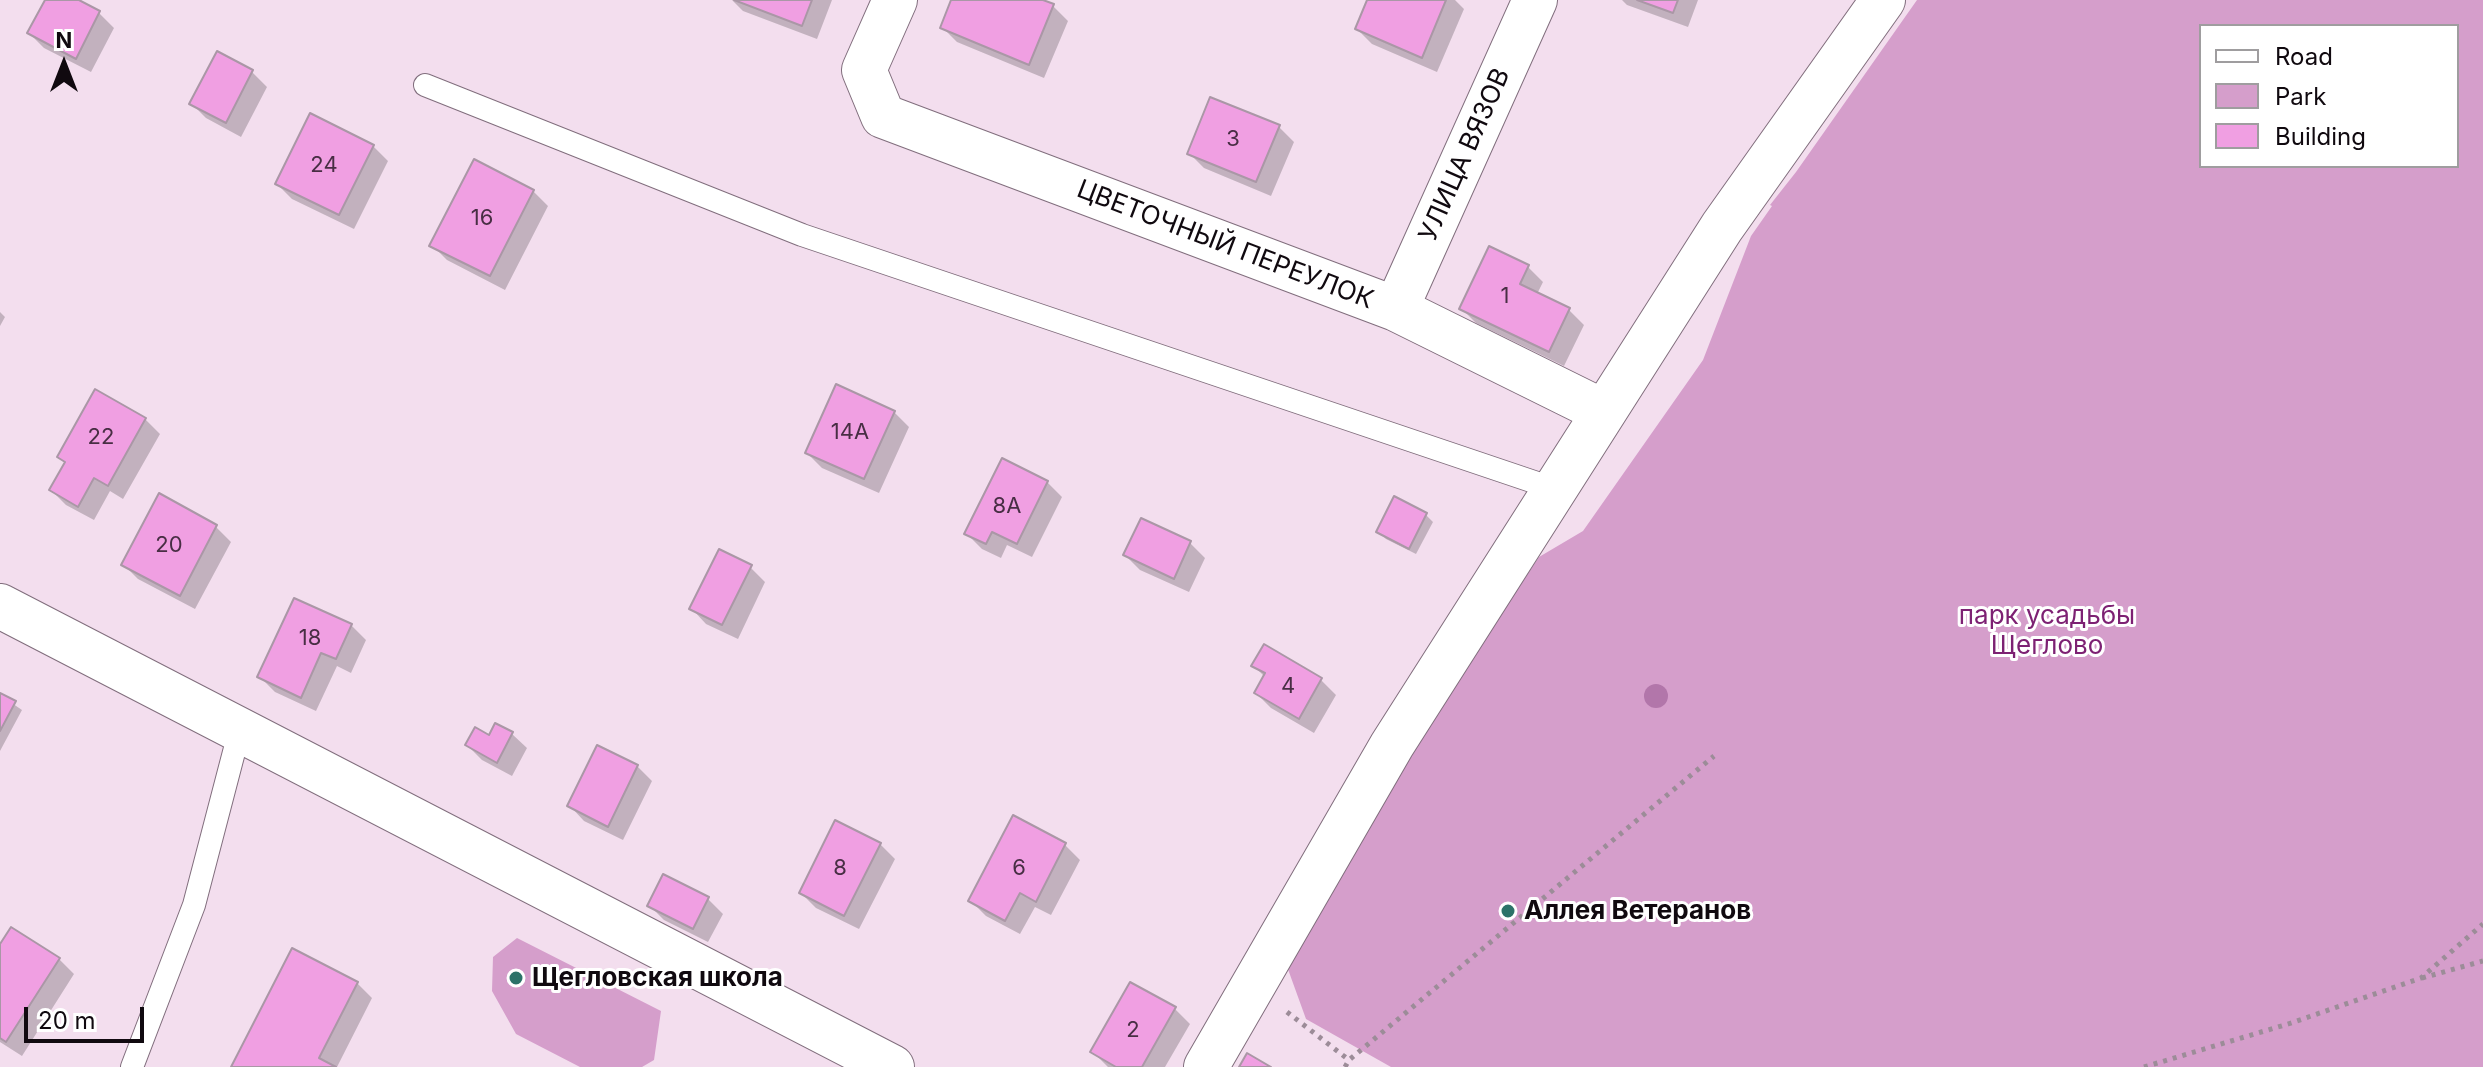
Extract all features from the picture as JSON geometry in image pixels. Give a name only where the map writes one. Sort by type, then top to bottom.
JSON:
[{"type":"street","name":"ЦВЕТОЧНЫЙ ПЕРЕУЛОК","points":[[895,0],[864,70],[883,116],[1396,309],[1604,412]]},
{"type":"street","name":"УЛИЦА ВЯЗОВ","points":[[1396,309],[1535,0]]},
{"type":"street","points":[[1206,1067],[1392,745],[1722,227],[1883,0]]},
{"type":"street","points":[[0,606],[892,1067]]},
{"type":"lane","points":[[425,85],[802,235],[1555,489]]},
{"type":"lane","points":[[132,1067],[194,905],[240,729]]},
{"type":"path","points":[[1345,1067],[1349,1060],[1714,756]]},
{"type":"path","points":[[2421,978],[2483,924]]},
{"type":"path","points":[[2146,1067],[2483,961]]},
{"type":"path","points":[[1253,985],[1349,1060]]},
{"type":"green space","name":"парк усадьбы Щеглово","points":[[1917,0],[2483,0],[2483,1067],[1391,1067],[1306,1019],[1285,961],[1407,754],[1539,557],[1583,531],[1703,360],[1751,236]]},
{"type":"green space","points":[[517,938],[661,1011],[654,1060],[642,1067],[580,1067],[516,1034],[492,991],[493,957]]},
{"type":"building","points":[[45,0],[79,0],[100,11],[76,59],[27,33]]},
{"type":"building","points":[[734,0],[812,0],[802,26]]},
{"type":"building","points":[[951,0],[1043,0],[1054,4],[1029,65],[940,28]]},
{"type":"building","points":[[1367,0],[1446,0],[1422,58],[1355,29]]},
{"type":"building","points":[[1637,0],[1678,0],[1673,13]]},
{"type":"building","points":[[217,51],[253,70],[226,123],[189,104]]},
{"type":"building","points":[[1210,97],[1280,125],[1256,182],[1187,154]]},
{"type":"building","points":[[310,113],[374,145],[339,215],[275,184]]},
{"type":"building","points":[[474,159],[534,190],[490,276],[429,246]]},
{"type":"building","points":[[1489,246],[1529,265],[1520,284],[1570,308],[1549,352],[1459,309]]},
{"type":"building","points":[[836,384],[895,411],[864,479],[805,453]]},
{"type":"building","points":[[95,389],[146,418],[108,486],[94,478],[78,507],[49,490],[65,462],[57,457]]},
{"type":"building","points":[[1002,458],[1048,481],[1017,544],[992,532],[986,544],[964,534]]},
{"type":"building","points":[[159,493],[217,525],[180,596],[121,565]]},
{"type":"building","points":[[1394,496],[1427,513],[1409,549],[1376,532]]},
{"type":"building","points":[[1141,518],[1191,541],[1174,579],[1123,555]]},
{"type":"building","points":[[719,549],[752,565],[722,625],[689,609]]},
{"type":"building","points":[[294,598],[352,624],[336,659],[321,653],[301,698],[257,677]]},
{"type":"building","points":[[1264,644],[1322,678],[1299,719],[1254,693],[1265,673],[1251,666]]},
{"type":"building","points":[[0,693],[16,701],[0,731]]},
{"type":"building","points":[[495,723],[513,732],[497,763],[465,745],[475,727],[489,735]]},
{"type":"building","points":[[597,745],[638,765],[608,827],[567,806]]},
{"type":"building","points":[[1013,815],[1066,843],[1036,902],[1020,893],[1005,921],[968,901]]},
{"type":"building","points":[[835,820],[881,843],[844,916],[799,893]]},
{"type":"building","points":[[663,874],[709,897],[693,929],[647,906]]},
{"type":"building","points":[[11,927],[60,958],[6,1042],[0,1038],[0,944]]},
{"type":"building","points":[[292,948],[358,982],[319,1058],[336,1067],[231,1067]]},
{"type":"building","points":[[1130,982],[1176,1007],[1142,1067],[1116,1067],[1090,1052]]},
{"type":"building","points":[[1247,1053],[1271,1067],[1239,1067]]},
{"type":"place","name":"Аллея Ветеранов","points":[[1508,911]]},
{"type":"place","name":"Щегловская школа","points":[[516,978]]}]
